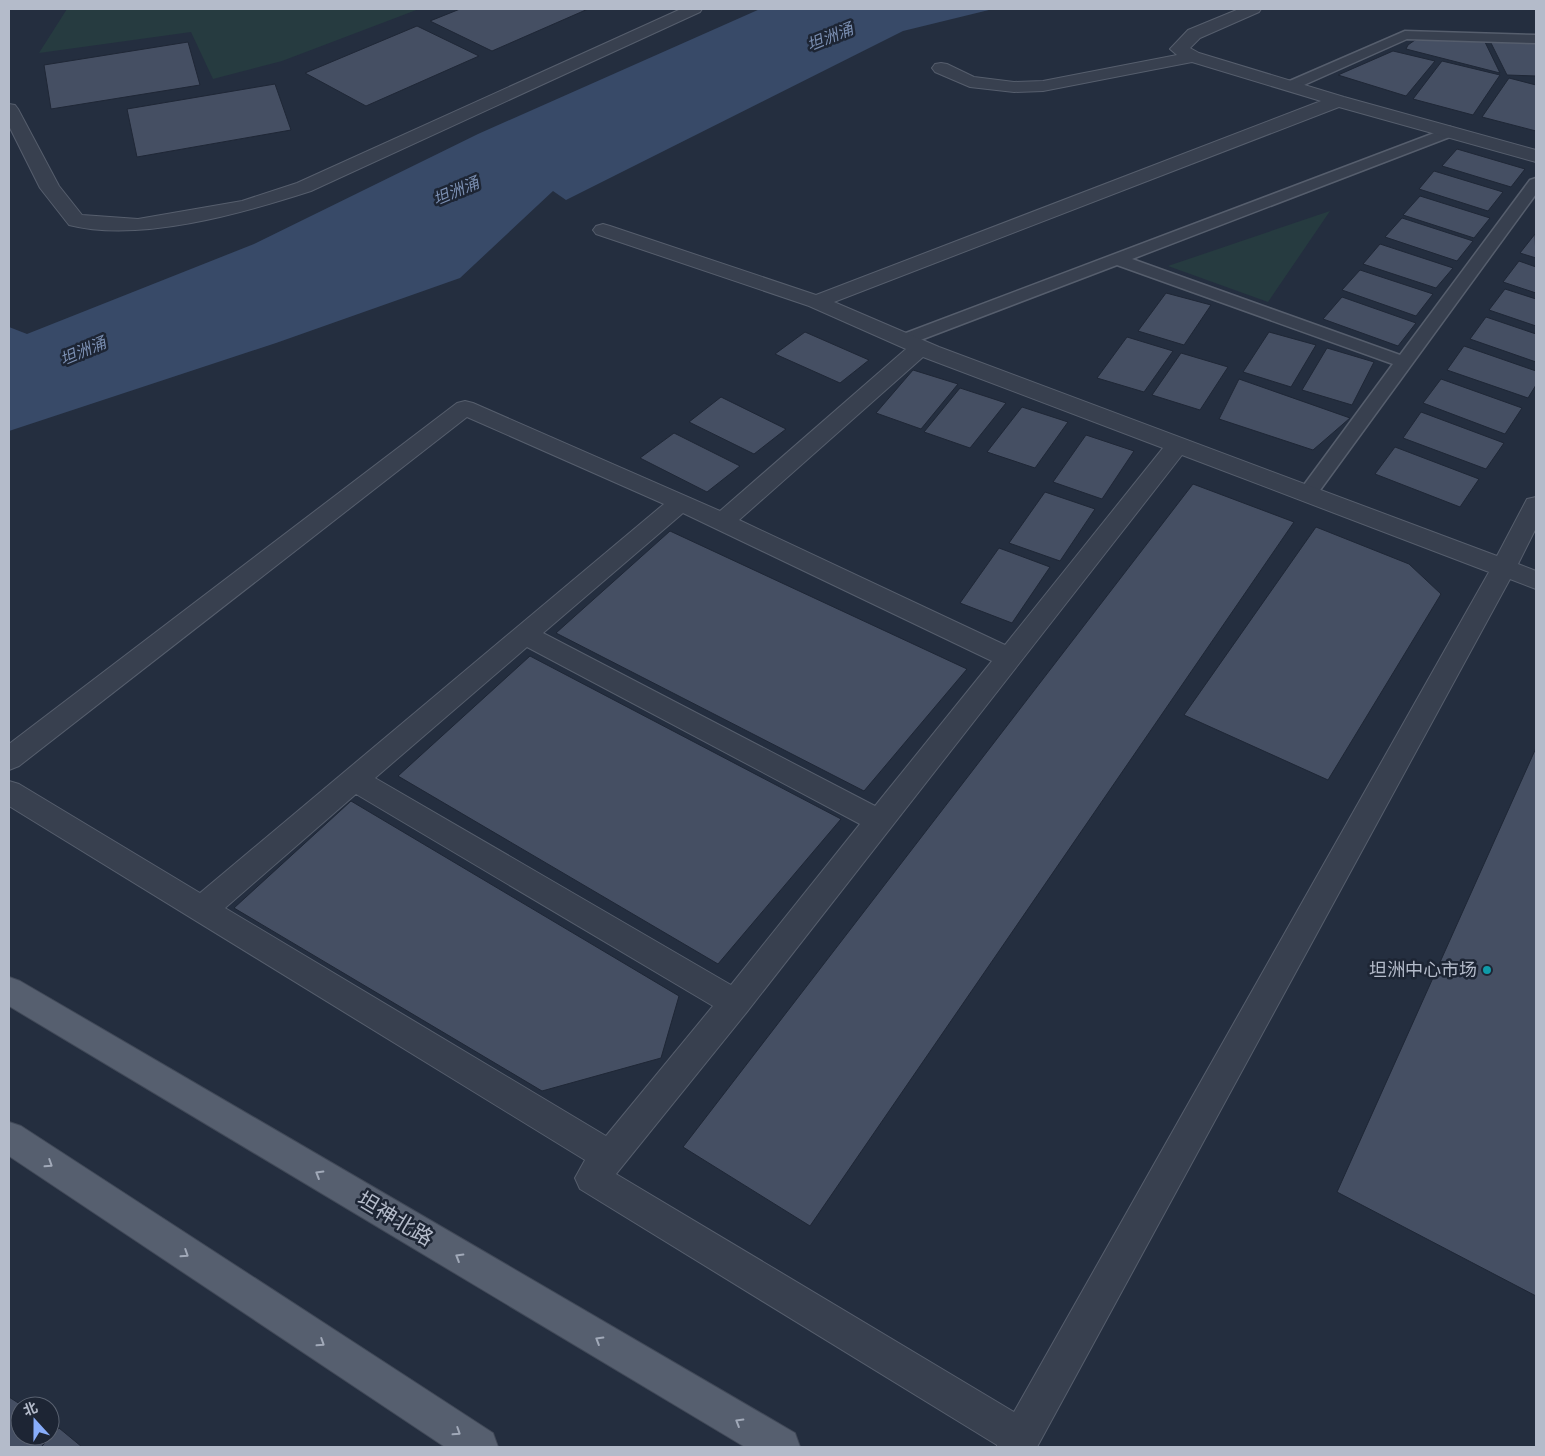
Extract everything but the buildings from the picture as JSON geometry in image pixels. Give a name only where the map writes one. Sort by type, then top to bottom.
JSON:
[{"type":"main road","name":"坦神北路","points":[[9,990],[781,1447]]},
{"type":"main road","points":[[9,1137],[479,1447]]},
{"type":"street","points":[[9,109],[50,188],[76,221],[138,225],[245,206],[304,187],[694,9]]},
{"type":"street","points":[[1253,9],[1194,34],[1179,49],[1193,57],[1536,156]]},
{"type":"street","points":[[941,68],[970,82],[1014,87],[1043,86],[1193,57]]},
{"type":"street","points":[[816,302],[1338,100]]},
{"type":"street","points":[[603,230],[816,302],[912,344],[1536,580]]},
{"type":"street","points":[[722,522],[912,344]]},
{"type":"street","points":[[9,759],[465,408],[681,502],[1010,658]]},
{"type":"street","points":[[1178,445],[735,1003],[592,1178],[1018,1443],[1504,567],[1536,505]]},
{"type":"street","points":[[202,910],[681,502]]},
{"type":"street","points":[[525,635],[879,821]]},
{"type":"street","points":[[355,780],[735,1003]]},
{"type":"street","points":[[9,792],[609,1156]]},
{"type":"lane","points":[[1290,86],[1405,34],[1536,39]]},
{"type":"lane","points":[[912,344],[1116,259],[1450,132]]},
{"type":"lane","points":[[1308,493],[1536,183]]},
{"type":"lane","points":[[1116,259],[1404,362]]},
{"type":"green space","points":[[67,9],[419,9],[282,61],[213,79],[191,32],[39,53]]},
{"type":"green space","points":[[1330,211],[1268,302],[1168,266]]},
{"type":"water","name":"坦洲涌","points":[[760,9],[993,9],[903,31],[566,200],[553,191],[460,278],[276,343],[9,431],[9,327],[27,334],[254,244],[478,134]]},
{"type":"place","name":"坦洲中心市场","points":[[1487,970]]}]
